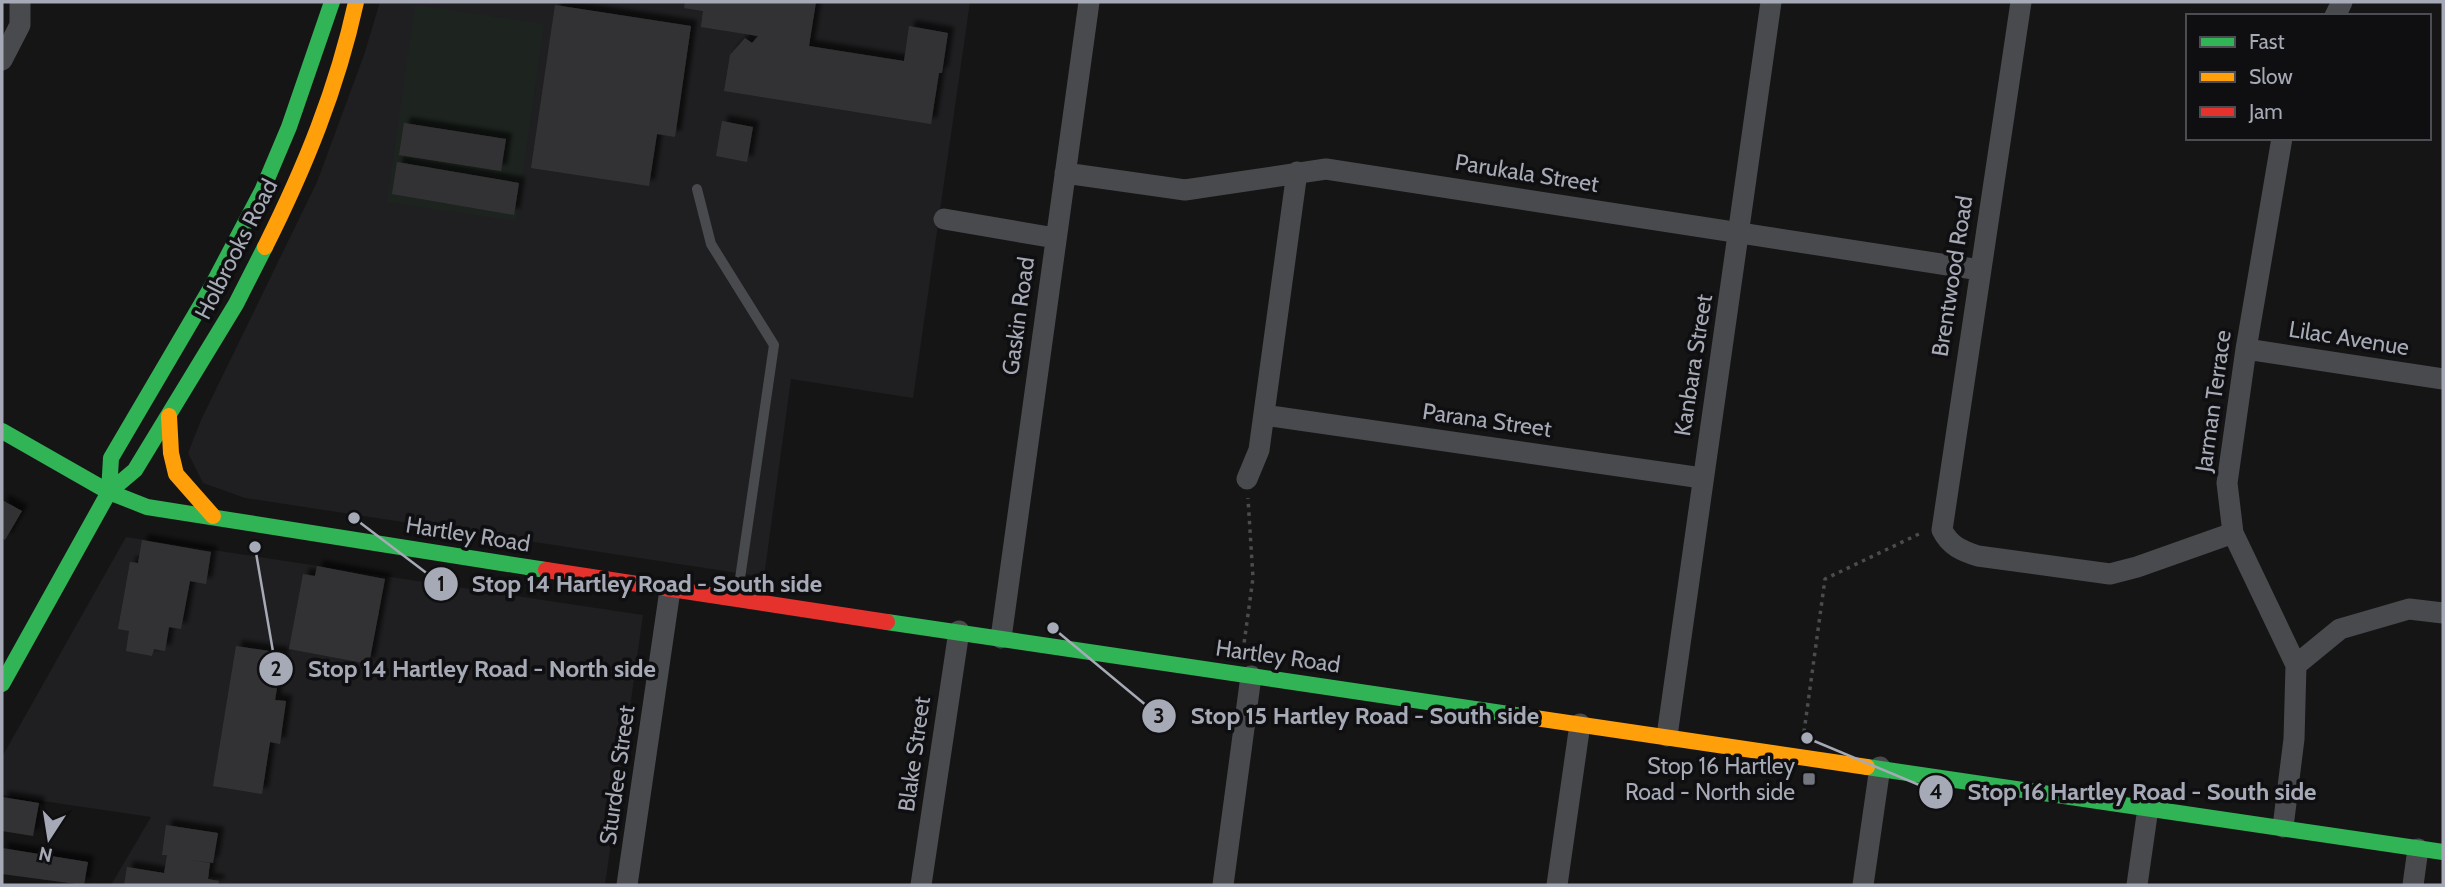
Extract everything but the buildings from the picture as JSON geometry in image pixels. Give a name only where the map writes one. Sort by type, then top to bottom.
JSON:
[{"type":"street","points":[[2,60],[20,25],[20,2]]},
{"type":"street","name":"Holbrooks Road","points":[[109,492],[111,458],[212,286],[262,191],[289,127],[332,2]]},
{"type":"street","name":"Holbrooks Road","points":[[2,684],[109,492],[135,470],[236,304],[308,157],[344,56],[356,2]]},
{"type":"street","name":"Gaskin Road","points":[[1001,638],[1089,2]]},
{"type":"street","name":"Kanbara Street","points":[[1667,736],[1771,2]]},
{"type":"street","name":"Brentwood Road","points":[[2021,2],[1942,530],[1947,540],[1962,551],[1978,556],[2110,574],[2233,533]]},
{"type":"street","name":"Jarman Terrace","points":[[2283,140],[2246,349],[2227,483],[2233,533],[2297,665],[2294,739],[2283,827]]},
{"type":"street","name":"Parukala Street","points":[[1065,173],[1185,190],[1326,169],[1980,270]]},
{"type":"street","points":[[1247,479],[1259,450],[1297,173]]},
{"type":"street","points":[[944,219],[1055,238]]},
{"type":"street","name":"Lilac Avenue","points":[[2246,349],[2443,379]]},
{"type":"street","name":"Parana Street","points":[[1264,415],[1702,478]]},
{"type":"street","points":[[169,416],[171,453],[176,474],[213,516]]},
{"type":"street","name":"Hartley Road","points":[[2,431],[109,492],[147,507],[670,590],[1801,755],[2443,852]]},
{"type":"street","name":"Sturdee Street","points":[[627,885],[670,590]]},
{"type":"street","points":[[2297,665],[2340,629],[2409,609],[2443,613]]},
{"type":"street","name":"Blake Street","points":[[921,885],[959,631]]},
{"type":"street","points":[[1223,885],[1246,675]]},
{"type":"street","points":[[1557,885],[1580,724]]},
{"type":"street","points":[[1863,885],[1880,767]]},
{"type":"street","points":[[2137,885],[2148,808]]},
{"type":"street","points":[[2413,885],[2418,849]]},
{"type":"lane","points":[[697,189],[711,244],[774,345],[737,599]]},
{"type":"path","points":[[1246,675],[1253,578],[1247,479]]},
{"type":"path","points":[[1801,755],[1825,579],[1921,533]]},
{"type":"shaded area","points":[[380,2],[970,2],[913,398],[791,379],[764,577],[245,498],[203,483],[188,453],[201,420],[317,182],[364,55]]},
{"type":"shaded area","points":[[415,5],[544,24],[516,221],[387,202]]},
{"type":"shaded area","points":[[126,537],[643,615],[605,885],[111,885],[151,817],[2,795],[2,757]]},
{"type":"traffic: fast","points":[[109,492],[111,458],[212,286],[262,191],[289,127],[332,2]]},
{"type":"traffic: fast","points":[[2,684],[109,492],[135,470],[236,304],[265,247]]},
{"type":"traffic: fast","points":[[2,431],[109,492],[147,507],[546,570]]},
{"type":"traffic: fast","points":[[887,622],[1522,716]]},
{"type":"traffic: fast","points":[[1867,767],[2443,852]]},
{"type":"traffic: slow","points":[[265,247],[318,127],[339,66],[356,2]]},
{"type":"traffic: slow","points":[[169,416],[171,453],[176,474],[213,516]]},
{"type":"traffic: slow","points":[[1522,716],[1867,767]]},
{"type":"traffic: jam","points":[[546,570],[887,622]]},
{"type":"place","name":"Stop 14 Hartley Road - South side","points":[[354,518]]},
{"type":"place","name":"Stop 14 Hartley Road - North side","points":[[255,547]]},
{"type":"place","name":"Stop 15 Hartley Road - South side","points":[[1053,628]]},
{"type":"place","name":"Stop 16 Hartley Road - South side","points":[[1807,738]]},
{"type":"place","name":"Stop 16 Hartley Road - North side","points":[[1809,779]]}]
